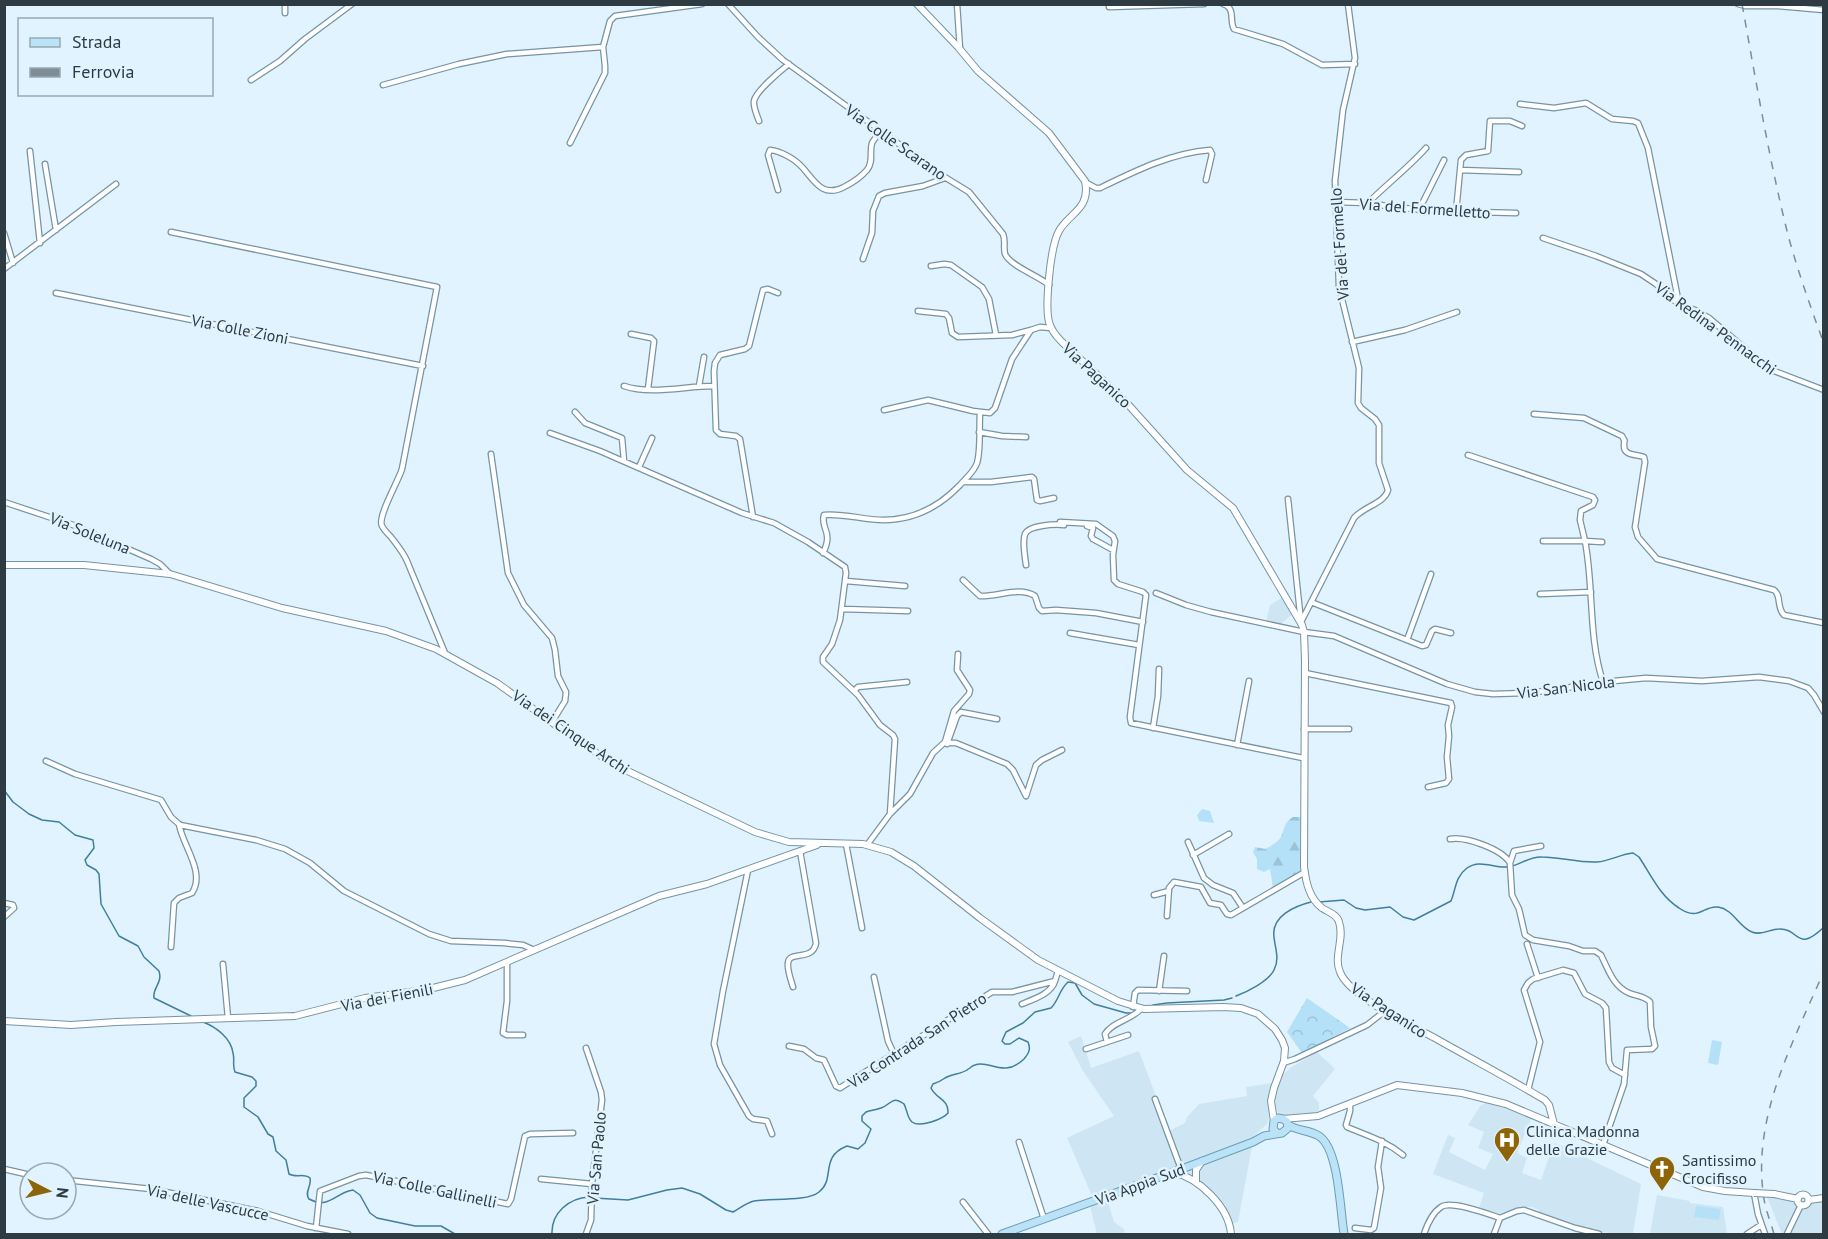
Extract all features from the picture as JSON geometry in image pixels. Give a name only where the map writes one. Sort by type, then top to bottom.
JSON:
[{"type":"main road","name":"Via Appia Sud","points":[[1004,1234],[1202,1161],[1264,1136],[1280,1125]]},
{"type":"main road","points":[[1280,1125],[1304,1131],[1324,1140],[1331,1152],[1334,1166],[1344,1234]]},
{"type":"street","points":[[285,4],[285,14]]},
{"type":"street","points":[[252,80],[280,61],[302,41],[352,4]]},
{"type":"street","points":[[570,143],[604,73],[606,66],[603,47],[610,22],[615,16],[702,4]]},
{"type":"street","name":"Via Colle Scarano","points":[[728,4],[763,42],[789,64],[945,178],[969,192],[1002,232],[1005,240],[1005,254],[1010,260],[1049,285]]},
{"type":"street","points":[[917,4],[981,74],[1047,131],[1085,182],[1099,188],[1149,165],[1209,150],[1212,154],[1206,180]]},
{"type":"street","points":[[957,4],[960,49]]},
{"type":"street","points":[[1109,8],[1204,4]]},
{"type":"street","points":[[1223,4],[1231,10],[1234,30],[1263,36],[1322,65],[1355,64]]},
{"type":"street","name":"Via del Formello","points":[[1301,622],[1354,518],[1366,507],[1385,497],[1388,491],[1388,485],[1379,463],[1379,425],[1358,403],[1359,369],[1339,287],[1335,178],[1342,115],[1355,64],[1348,4]]},
{"type":"street","points":[[1738,4],[1824,10]]},
{"type":"street","points":[[383,86],[459,64],[503,55],[603,47]]},
{"type":"street","points":[[759,121],[754,105],[755,99],[789,64]]},
{"type":"street","points":[[1520,104],[1554,108],[1584,103],[1613,119],[1634,121],[1638,124],[1648,148],[1679,304]]},
{"type":"street","points":[[1456,212],[1461,160],[1464,156],[1488,151],[1490,121],[1509,120],[1522,126]]},
{"type":"street","points":[[778,190],[768,155],[770,150],[794,161],[820,187],[834,191],[850,184],[867,170],[871,161],[872,143],[880,131]]},
{"type":"street","points":[[1368,202],[1426,148]]},
{"type":"street","points":[[30,151],[40,243]]},
{"type":"street","points":[[1419,210],[1444,160]]},
{"type":"street","points":[[45,164],[56,230]]},
{"type":"street","points":[[1460,170],[1519,172]]},
{"type":"street","points":[[863,259],[873,233],[873,211],[879,196],[926,186],[945,178]]},
{"type":"street","name":"Via Paganico","points":[[1085,182],[1085,192],[1079,210],[1064,224],[1054,242],[1048,312],[1051,328],[1062,342],[1132,407],[1186,470],[1233,508],[1301,622]]},
{"type":"street","points":[[4,269],[117,184]]},
{"type":"street","name":"Via del Formelletto","points":[[1335,202],[1368,202],[1419,210],[1516,213]]},
{"type":"street","points":[[171,232],[436,286],[438,291],[400,476],[384,510],[381,523],[407,561],[445,653]]},
{"type":"street","points":[[4,233],[13,263]]},
{"type":"street","name":"Via Redina Pennacchi","points":[[1543,238],[1635,270],[1679,304],[1709,318],[1768,369],[1824,390]]},
{"type":"street","points":[[931,266],[951,265],[982,287],[989,299],[996,335]]},
{"type":"street","points":[[753,517],[740,440],[737,436],[722,435],[717,432],[713,386],[714,367],[719,356],[745,349],[749,345],[764,290],[768,289],[778,293]]},
{"type":"street","name":"Via Colle Zioni","points":[[56,293],[423,366]]},
{"type":"street","points":[[918,311],[946,314],[952,333],[956,336],[1015,334],[1040,327],[1051,328]]},
{"type":"street","points":[[1352,342],[1404,330],[1457,312]]},
{"type":"street","points":[[884,410],[929,400],[980,413],[990,413],[994,409],[1013,357],[1031,330]]},
{"type":"street","points":[[631,334],[654,340],[648,389]]},
{"type":"street","points":[[699,386],[704,357]]},
{"type":"street","points":[[624,386],[648,389],[713,386]]},
{"type":"street","points":[[575,412],[585,423],[622,438],[624,461]]},
{"type":"street","points":[[823,553],[828,539],[822,520],[824,515],[879,520],[906,517],[940,503],[963,482],[976,464],[980,413]]},
{"type":"street","points":[[1534,414],[1588,419],[1622,436],[1626,452],[1644,457],[1635,527],[1638,537],[1655,558],[1774,590],[1778,593],[1779,608],[1784,615],[1824,623]]},
{"type":"street","points":[[979,432],[1026,437]]},
{"type":"street","points":[[550,433],[598,450],[753,517],[781,526],[844,567],[846,581],[842,609],[833,641],[823,660],[854,691],[880,726],[895,737],[890,813]]},
{"type":"street","points":[[639,467],[652,438]]},
{"type":"street","points":[[491,454],[508,573],[524,605],[553,640],[558,676],[566,692],[565,701],[552,722]]},
{"type":"street","points":[[1468,455],[1593,497],[1595,500],[1594,504],[1582,509],[1580,523],[1585,541],[1596,656],[1603,682]]},
{"type":"street","points":[[963,482],[991,483],[1032,477],[1037,500],[1054,498]]},
{"type":"street","name":"Via Paganico","points":[[1288,499],[1304,632],[1303,856],[1312,896],[1321,907],[1339,921],[1338,962],[1341,975],[1358,992],[1385,1011],[1548,1103],[1554,1124]]},
{"type":"street","name":"Via Soleluna","points":[[4,502],[69,524],[141,554],[159,563],[170,574]]},
{"type":"street","points":[[1060,522],[1097,525],[1114,536],[1114,581],[1146,595],[1130,719],[1133,724],[1304,758]]},
{"type":"street","points":[[1026,565],[1026,532],[1047,525],[1091,526],[1092,538],[1113,550]]},
{"type":"street","points":[[1543,541],[1602,542]]},
{"type":"street","name":"Via dei Cinque Archi","points":[[4,565],[84,565],[170,574],[282,608],[391,632],[445,653],[500,685],[616,766],[756,832],[789,842],[867,845],[888,851],[907,861],[1038,960],[1099,992],[1141,1009],[1223,1006],[1253,1012],[1268,1021],[1279,1035],[1284,1047],[1283,1063],[1271,1105],[1280,1125]]},
{"type":"street","points":[[1407,640],[1431,574]]},
{"type":"street","points":[[963,580],[980,596],[1030,593],[1035,596],[1042,611],[1096,613],[1143,622]]},
{"type":"street","points":[[846,581],[905,586]]},
{"type":"street","points":[[1540,594],[1591,592]]},
{"type":"street","points":[[1156,593],[1204,610],[1304,632]]},
{"type":"street","points":[[1311,603],[1424,646],[1435,629],[1451,633]]},
{"type":"street","points":[[842,609],[908,611]]},
{"type":"street","name":"Via San Nicola","points":[[1304,632],[1334,636],[1450,685],[1478,693],[1530,693],[1649,678],[1702,681],[1763,677],[1808,688],[1824,712]]},
{"type":"street","points":[[1070,633],[1139,645]]},
{"type":"street","points":[[867,845],[890,813],[912,792],[931,757],[945,742],[955,710],[970,693],[957,670],[958,654]]},
{"type":"street","points":[[1153,728],[1159,669]]},
{"type":"street","points":[[1305,673],[1451,703],[1447,759],[1449,779],[1446,783],[1428,787]]},
{"type":"street","points":[[1236,744],[1249,681]]},
{"type":"street","points":[[854,691],[858,687],[907,682]]},
{"type":"street","points":[[931,757],[949,743],[957,716],[961,712],[997,719]]},
{"type":"street","points":[[1304,729],[1349,729]]},
{"type":"street","points":[[949,743],[956,743],[1005,763],[1013,770],[1026,796],[1036,765],[1041,760],[1062,750]]},
{"type":"street","points":[[46,761],[81,776],[161,800],[171,817],[188,828],[256,840],[281,848],[310,863],[344,891],[431,934],[453,941],[518,944],[534,950]]},
{"type":"street","points":[[171,947],[174,903],[179,898],[193,893],[196,884],[192,856],[179,824]]},
{"type":"street","points":[[1193,855],[1229,834]]},
{"type":"street","points":[[1450,839],[1457,838],[1492,848],[1510,863]]},
{"type":"street","points":[[1188,842],[1205,879],[1233,892],[1244,908]]},
{"type":"street","name":"Via dei Fienili","points":[[4,1021],[74,1025],[304,1015],[365,998],[421,991],[455,983],[659,897],[748,870],[821,843]]},
{"type":"street","points":[[846,844],[862,928]]},
{"type":"street","points":[[1541,846],[1514,851],[1510,863],[1512,897],[1519,909],[1526,936],[1537,941],[1597,952],[1601,955],[1613,980],[1626,991],[1650,1000],[1651,1027],[1655,1046],[1648,1049],[1628,1049],[1625,1075],[1603,1145]]},
{"type":"street","points":[[792,987],[789,959],[811,953],[816,943],[800,851]]},
{"type":"street","points":[[748,870],[714,1047],[719,1062],[749,1116],[753,1119],[767,1121],[772,1134]]},
{"type":"street","points":[[1167,916],[1170,886],[1174,882],[1195,885],[1203,889],[1210,903],[1221,905],[1228,915],[1233,915],[1305,872]]},
{"type":"street","points":[[1154,896],[1169,891]]},
{"type":"street","points":[[4,903],[14,908],[4,917]]},
{"type":"street","points":[[1527,944],[1538,978]]},
{"type":"street","points":[[1159,991],[1164,956]]},
{"type":"street","points":[[507,962],[507,1001],[503,1033],[524,1035]]},
{"type":"street","points":[[223,963],[228,1018]]},
{"type":"street","points":[[1528,1090],[1540,1042],[1524,990],[1529,982],[1561,970],[1571,971],[1577,976],[1586,994],[1605,1005],[1609,1063],[1625,1075]]},
{"type":"street","points":[[1022,1004],[1053,988],[1058,971]]},
{"type":"street","points":[[874,976],[888,1041],[894,1054]]},
{"type":"street","name":"Via Contrada San Pietro","points":[[789,1046],[804,1049],[816,1058],[825,1061],[838,1088],[992,992],[1010,993],[1055,981]]},
{"type":"street","points":[[1133,1007],[1137,990],[1186,991]]},
{"type":"street","points":[[1107,1042],[1105,1034],[1108,1029],[1141,1009]]},
{"type":"street","points":[[1283,1063],[1363,1027],[1385,1011]]},
{"type":"street","points":[[1114,1026],[1117,1039]]},
{"type":"street","points":[[1086,1049],[1128,1035]]},
{"type":"street","name":"Via San Paolo","points":[[586,1048],[602,1100],[591,1184],[591,1224],[586,1234]]},
{"type":"street","points":[[1304,1131],[1307,1121],[1314,1117],[1394,1086],[1405,1085],[1504,1103],[1709,1188],[1774,1194],[1806,1205],[1809,1200],[1824,1198]]},
{"type":"street","points":[[1155,1099],[1184,1168],[1222,1209],[1231,1234]]},
{"type":"street","points":[[1350,1104],[1345,1128],[1382,1141],[1403,1155]]},
{"type":"street","points":[[1280,1125],[1298,1117],[1314,1117]]},
{"type":"street","name":"Via Colle Gallinelli","points":[[316,1228],[319,1192],[366,1175],[508,1204],[511,1200],[525,1136],[528,1134],[573,1133]]},
{"type":"street","points":[[1355,1228],[1370,1230],[1374,1228],[1382,1185],[1378,1167],[1382,1141]]},
{"type":"street","points":[[1019,1142],[1044,1219]]},
{"type":"street","points":[[1196,1182],[1196,1170],[1202,1161]]},
{"type":"street","points":[[1173,1172],[1185,1175],[1196,1182]]},
{"type":"street","points":[[541,1179],[591,1184]]},
{"type":"street","name":"Via delle Vascucce","points":[[78,1181],[149,1188],[258,1211],[316,1228],[348,1234]]},
{"type":"street","points":[[1754,1193],[1765,1234]]},
{"type":"street","points":[[963,1202],[988,1234]]},
{"type":"street","points":[[1787,1234],[1799,1202]]},
{"type":"street","points":[[1424,1234],[1434,1215],[1446,1204],[1500,1218],[1517,1211],[1527,1210],[1599,1234]]},
{"type":"street","points":[[1494,1234],[1500,1218]]},
{"type":"street","points":[[1747,1234],[1761,1225]]},
{"type":"shaded area","points":[[1283,597],[1293,614],[1279,625],[1266,622],[1270,605]]},
{"type":"shaded area","points":[[1081,1036],[1091,1068],[1139,1051],[1169,1131],[1185,1123],[1187,1117],[1199,1104],[1247,1096],[1246,1087],[1272,1083],[1268,1096],[1269,1118],[1267,1124],[1254,1136],[1238,1222],[1226,1225],[1218,1207],[1205,1194],[1184,1176],[1174,1175],[1107,1199],[1114,1222],[1124,1229],[1125,1234],[1097,1234],[1090,1206],[1092,1196],[1067,1138],[1114,1116],[1083,1071],[1068,1042]]},
{"type":"shaded area","points":[[1317,1052],[1335,1069],[1313,1096],[1319,1103],[1319,1110],[1316,1113],[1288,1116],[1279,1114],[1275,1107],[1276,1093],[1283,1075],[1290,1068]]},
{"type":"shaded area","points":[[1487,1103],[1531,1119],[1517,1153],[1527,1158],[1522,1173],[1541,1180],[1554,1143],[1565,1147],[1566,1145],[1570,1147],[1570,1150],[1641,1184],[1633,1234],[1587,1230],[1540,1213],[1538,1209],[1532,1207],[1522,1207],[1498,1214],[1479,1208],[1484,1193],[1433,1174],[1448,1135],[1455,1138],[1449,1152],[1485,1170],[1493,1154],[1478,1148],[1484,1132],[1468,1125],[1481,1105]]},
{"type":"shaded area","points":[[1657,1195],[1690,1201],[1690,1203],[1723,1207],[1727,1234],[1650,1234]]},
{"type":"shaded area","points":[[1767,1197],[1823,1200],[1823,1234],[1782,1234]]},
{"type":"green space","points":[[1202,809],[1210,811],[1214,823],[1199,821],[1197,815]]},
{"type":"green space","points":[[1293,817],[1301,817],[1303,871],[1273,887],[1270,869],[1264,872],[1257,869],[1257,859],[1253,852],[1255,847],[1265,849],[1278,841],[1286,823]]},
{"type":"green space","points":[[1307,998],[1350,1028],[1302,1053],[1287,1032]]},
{"type":"green space","points":[[1712,1040],[1722,1042],[1718,1065],[1708,1063]]},
{"type":"green space","points":[[1696,1206],[1721,1209],[1719,1220],[1694,1217]]},
{"type":"waterway","points":[[4,790],[13,802],[29,814],[42,820],[59,822],[75,835],[93,840],[94,848],[85,860],[87,865],[99,874],[101,904],[119,936],[138,946],[144,957],[159,971],[160,979],[154,991],[154,998],[191,1016]]},
{"type":"waterway","points":[[1319,902],[1344,900],[1356,908],[1365,910],[1390,907],[1403,917],[1414,920],[1451,901],[1460,875],[1472,865],[1507,867],[1537,857],[1597,862],[1633,853],[1639,857],[1666,898],[1686,912],[1696,913],[1713,907],[1723,908],[1752,932],[1786,930],[1803,939],[1808,939],[1824,927]]},
{"type":"waterway","points":[[1236,996],[1263,982],[1274,970],[1277,958],[1274,937],[1276,923],[1291,909],[1311,902]]},
{"type":"waterway","points":[[594,1198],[628,1200],[682,1188],[700,1194],[733,1212],[754,1201],[813,1195],[824,1187],[833,1156],[847,1146],[858,1149],[865,1143],[871,1129],[862,1121],[862,1116],[866,1112],[897,1100],[904,1104],[912,1122],[916,1124],[931,1122],[948,1113],[944,1102],[933,1092],[931,1088],[933,1084],[974,1065],[986,1064],[1009,1068],[1024,1059],[1029,1051],[1028,1042],[1019,1038],[1010,1044],[1005,1044],[1002,1041],[1006,1032],[1023,1023],[1035,1012],[1051,1008],[1068,982],[1075,983],[1082,995],[1094,1004],[1131,1013]]},
{"type":"waterway","points":[[1153,1005],[1232,998]]},
{"type":"waterway","points":[[203,1022],[218,1030],[226,1038],[232,1048],[235,1072],[252,1077],[256,1081],[256,1086],[244,1098],[244,1107],[258,1117],[268,1134],[273,1137],[276,1151],[286,1160],[289,1174],[310,1178],[307,1194],[309,1199],[316,1202],[327,1202],[353,1190],[360,1195],[370,1213],[377,1218],[415,1226],[441,1226],[455,1234]]},
{"type":"waterway","points":[[552,1234],[552,1226],[558,1213],[575,1200],[589,1197]]},
{"type":"railway","points":[[1742,4],[1781,206],[1800,276],[1824,344]]},
{"type":"railway","points":[[1774,1234],[1764,1199],[1762,1169],[1769,1110],[1788,1053],[1824,971]]},
{"type":"place","name":"Clinica Madonna delle Grazie","points":[[1507,1163]]},
{"type":"place","name":"Santissimo Crocifisso","points":[[1662,1192]]}]
